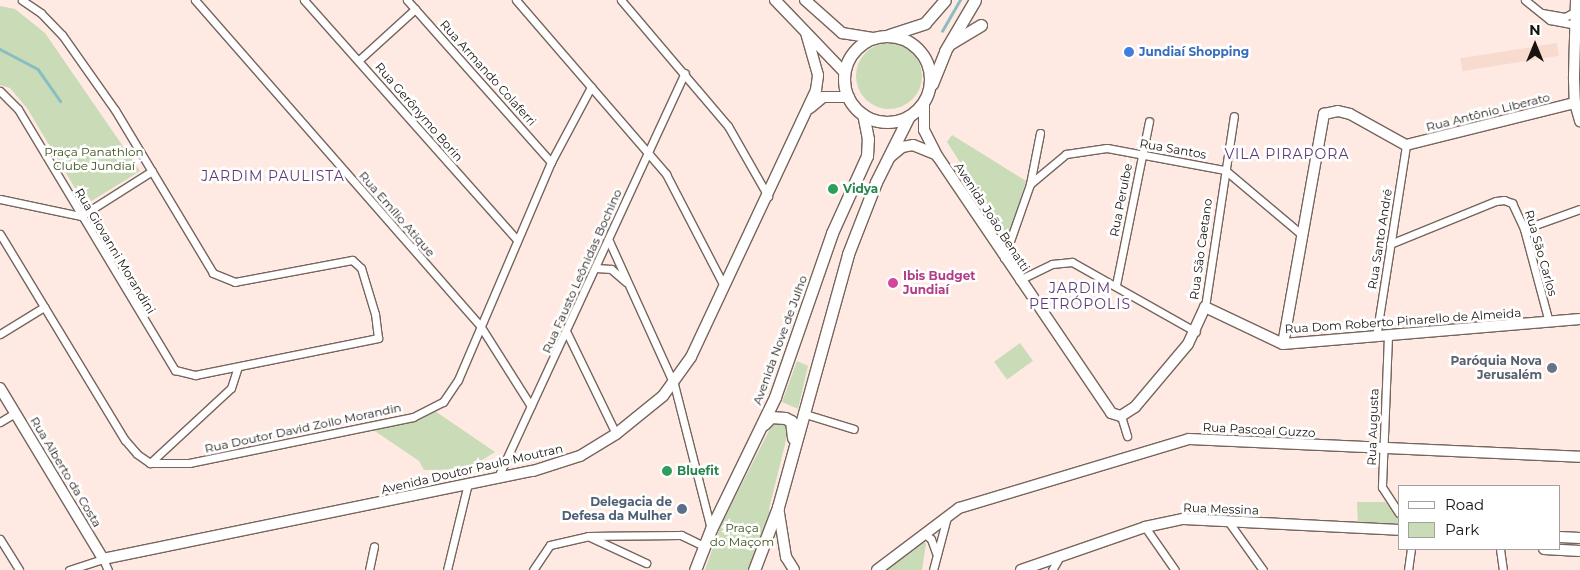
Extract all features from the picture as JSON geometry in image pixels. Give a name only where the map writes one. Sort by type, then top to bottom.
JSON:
[{"type":"main road","points":[[909,116],[882,121],[863,114],[849,97],[845,73],[854,52],[873,38],[886,36],[925,23],[945,0]]},
{"type":"main road","points":[[754,570],[778,507],[793,444],[848,254],[909,116],[926,97],[949,44],[975,0]]},
{"type":"main road","points":[[949,44],[981,25]]},
{"type":"main road","points":[[886,36],[903,39],[918,48],[929,69],[926,97]]},
{"type":"main road","name":"Avenida Nove de Julho","points":[[695,570],[711,529],[764,424],[832,233],[866,156],[868,139],[863,114]]},
{"type":"main road","points":[[764,424],[774,416],[791,422],[793,444]]},
{"type":"street","points":[[0,199],[81,216],[152,171],[115,110],[62,35],[25,0]]},
{"type":"street","name":"Rua Emílio Atique","points":[[195,0],[481,326],[531,406]]},
{"type":"street","name":"Rua Gerônymo Borin","points":[[304,0],[516,239]]},
{"type":"street","name":"Rua Armando Colaferri","points":[[407,0],[551,162]]},
{"type":"street","points":[[516,0],[671,182],[724,286]]},
{"type":"street","points":[[621,0],[685,73],[728,126],[768,196]]},
{"type":"street","points":[[775,0],[845,73]]},
{"type":"street","points":[[805,0],[842,33],[873,38]]},
{"type":"street","points":[[1525,0],[1550,20],[1578,26]]},
{"type":"street","points":[[1576,0],[1578,26],[1575,104],[1580,121]]},
{"type":"street","points":[[359,60],[415,9]]},
{"type":"street","points":[[1542,12],[1570,16],[1576,11]]},
{"type":"street","name":"Avenida Doutor Paulo Moutran","points":[[103,559],[559,465],[580,456],[616,434],[674,384],[691,357],[768,196],[816,90],[818,75],[806,33]]},
{"type":"street","name":"Rua Fausto Leônidas Bochino","points":[[498,477],[567,333],[647,153],[685,73]]},
{"type":"street","name":"Rua Doutor David Zoilo Morandin","points":[[150,463],[189,463],[416,416],[443,402],[450,392],[481,326],[516,239],[551,162],[591,87]]},
{"type":"street","name":"Rua Giovanni Morandini","points":[[0,91],[18,109],[175,370],[194,375],[378,338],[375,314],[361,268],[352,260],[235,282],[222,280],[213,273],[152,171]]},
{"type":"street","points":[[806,113],[823,97],[849,97]]},
{"type":"street","name":"Avenida João Benatti","points":[[926,97],[924,130],[938,157],[1105,408],[1120,416]]},
{"type":"street","name":"Rua Antônio Liberato","points":[[1406,145],[1575,104]]},
{"type":"street","points":[[1283,344],[1321,120],[1324,114],[1330,112],[1350,114],[1406,145]]},
{"type":"street","name":"Rua São Caetano","points":[[1120,416],[1135,407],[1196,332],[1205,307],[1234,116]]},
{"type":"street","name":"Rua Peruíbe","points":[[1116,284],[1149,121]]},
{"type":"street","points":[[1004,258],[1030,184],[1040,133]]},
{"type":"street","name":"Avenida João Benatti","points":[[888,160],[902,147],[914,145],[929,149],[938,157]]},
{"type":"street","name":"Rua Santo André","points":[[1376,337],[1406,145]]},
{"type":"street","name":"Rua Santos","points":[[1030,184],[1055,162],[1082,149],[1107,148],[1142,154],[1225,170],[1301,234]]},
{"type":"street","name":"Rua São Carlos","points":[[1390,244],[1504,200],[1517,210],[1524,229],[1549,322]]},
{"type":"street","points":[[1524,229],[1580,210]]},
{"type":"street","points":[[0,234],[125,440],[136,454],[150,463],[230,388],[238,366]]},
{"type":"street","points":[[609,241],[674,384],[711,529]]},
{"type":"street","points":[[1019,280],[1052,264],[1072,262],[1116,284],[1196,332]]},
{"type":"street","points":[[596,268],[611,269],[630,286]]},
{"type":"street","points":[[0,334],[44,307]]},
{"type":"street","name":"Rua Dom Roberto Pinarello de Almeida","points":[[1205,307],[1283,344],[1580,319]]},
{"type":"street","points":[[567,333],[616,434]]},
{"type":"street","name":"Rua Augusta","points":[[1388,336],[1382,487],[1398,511]]},
{"type":"street","name":"Rua Alberto da Costa","points":[[0,388],[108,570]]},
{"type":"street","points":[[0,422],[15,413]]},
{"type":"street","points":[[802,413],[854,430]]},
{"type":"street","points":[[1120,416],[1127,436]]},
{"type":"street","name":"Rua Pascoal Guzzo","points":[[877,570],[948,514],[975,502],[1188,439],[1383,450],[1580,457]]},
{"type":"street","points":[[447,570],[468,483]]},
{"type":"street","points":[[778,507],[786,557],[794,570]]},
{"type":"street","points":[[932,570],[948,514]]},
{"type":"street","name":"Rua Messina","points":[[1021,570],[1145,528],[1184,519],[1398,530]]},
{"type":"street","points":[[1228,521],[1263,570]]},
{"type":"street","points":[[1145,528],[1175,570]]},
{"type":"street","points":[[924,533],[931,540],[936,553]]},
{"type":"street","points":[[533,570],[550,545],[588,536],[681,535],[704,546]]},
{"type":"street","points":[[588,536],[646,562]]},
{"type":"street","points":[[1560,537],[1580,538]]},
{"type":"street","points":[[0,540],[19,570]]},
{"type":"street","points":[[369,570],[374,547]]},
{"type":"street","points":[[1408,570],[1411,550]]},
{"type":"street","points":[[1500,550],[1502,570]]},
{"type":"street","points":[[1560,550],[1580,551]]},
{"type":"street","points":[[1052,570],[1061,556]]},
{"type":"street","points":[[69,570],[103,559]]},
{"type":"shaded area","points":[[1557,43],[1559,56],[1462,71],[1460,58]]},
{"type":"green space","name":"Praça Panathlon Clube Jundiaí","points":[[0,6],[15,9],[45,33],[140,171],[85,205],[27,108],[10,88],[0,85]]},
{"type":"green space","points":[[883,43],[895,43],[907,48],[917,58],[922,70],[920,89],[907,104],[895,109],[883,109],[871,104],[861,94],[856,82],[856,70],[861,58],[871,48]]},
{"type":"green space","points":[[952,135],[1026,181],[1012,228],[1006,234],[947,142]]},
{"type":"green space","points":[[1020,343],[1033,361],[1007,380],[994,362]]},
{"type":"green space","points":[[797,361],[808,366],[798,409],[782,402]]},
{"type":"green space","points":[[432,409],[495,452],[468,469],[424,470],[419,461],[369,427]]},
{"type":"green space","name":"Praça do Maçom","points":[[774,421],[790,424],[769,509],[772,523],[751,570],[705,570],[721,525]]},
{"type":"green space","points":[[1357,502],[1385,502],[1398,517],[1398,526],[1358,524]]},
{"type":"green space","points":[[922,539],[926,544],[922,570],[883,570]]},
{"type":"waterway","points":[[942,31],[960,0]]},
{"type":"waterway","points":[[0,49],[38,69],[60,101]]},
{"type":"place","name":"Jundiaí Shopping","points":[[1129,52]]},
{"type":"place","name":"Vidya","points":[[833,189]]},
{"type":"place","name":"Ibis Budget Jundiaí","points":[[893,283]]},
{"type":"place","name":"Paróquia Nova Jerusalém","points":[[1552,368]]},
{"type":"place","name":"Bluefit","points":[[667,471]]},
{"type":"place","name":"Delegacia de Defesa da Mulher","points":[[682,509]]},
{"type":"district","name":"VILA PIRAPORA","points":[[1287,154]]},
{"type":"district","name":"JARDIM PAULISTA","points":[[273,176]]},
{"type":"district","name":"JARDIM PETRÓPOLIS","points":[[1080,296]]}]
